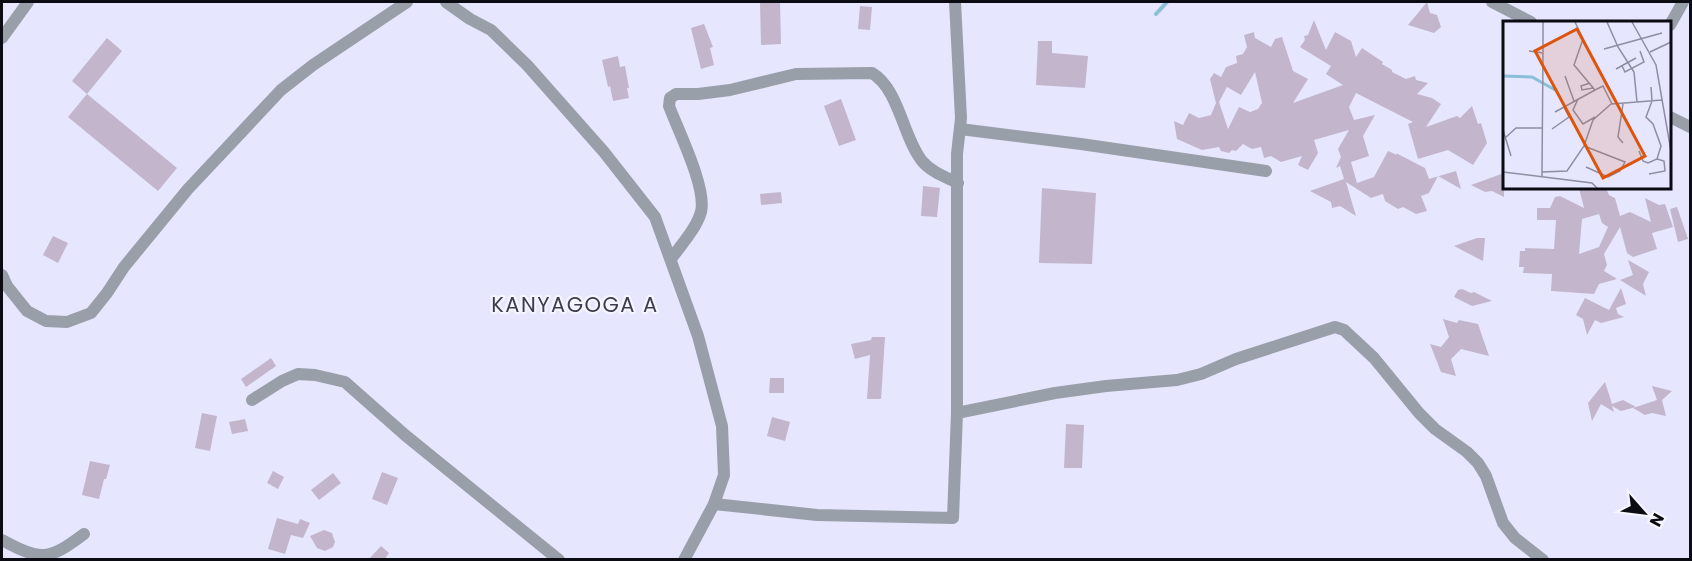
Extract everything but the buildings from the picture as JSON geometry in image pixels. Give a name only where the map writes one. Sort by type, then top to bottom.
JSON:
[{"type":"street","points":[[2,38],[28,2]]},
{"type":"street","points":[[2,275],[27,311],[46,321],[67,322],[91,313],[123,267],[188,189],[281,90],[407,2]]},
{"type":"street","points":[[446,2],[491,30],[527,65],[604,152],[655,217],[698,336],[722,426],[724,475],[714,504],[684,560]]},
{"type":"street","points":[[714,504],[817,515],[953,518],[957,413],[957,154],[960,129],[955,2]]},
{"type":"street","points":[[1492,2],[1530,21]]},
{"type":"street","points":[[1671,23],[1683,2]]},
{"type":"street","points":[[670,259],[697,223],[702,200],[694,168],[669,106],[670,98],[676,94],[730,90],[796,74],[872,73],[885,84],[922,161],[933,171],[958,183]]},
{"type":"street","points":[[1671,118],[1690,128]]},
{"type":"street","points":[[960,129],[1266,171]]},
{"type":"street","points":[[957,413],[1056,393],[1177,380],[1201,374],[1236,359],[1335,327],[1344,330],[1374,358],[1419,413],[1478,463],[1486,476],[1503,523],[1515,538],[1543,560]]},
{"type":"street","points":[[252,400],[298,374],[315,375],[345,382],[405,435],[559,560]]},
{"type":"street","points":[[2,540],[27,556],[50,559],[65,551],[84,534]]},
{"type":"waterway","points":[[1156,14],[1167,2]]},
{"type":"district","name":"KANYAGOGA A","points":[[575,305]]}]
